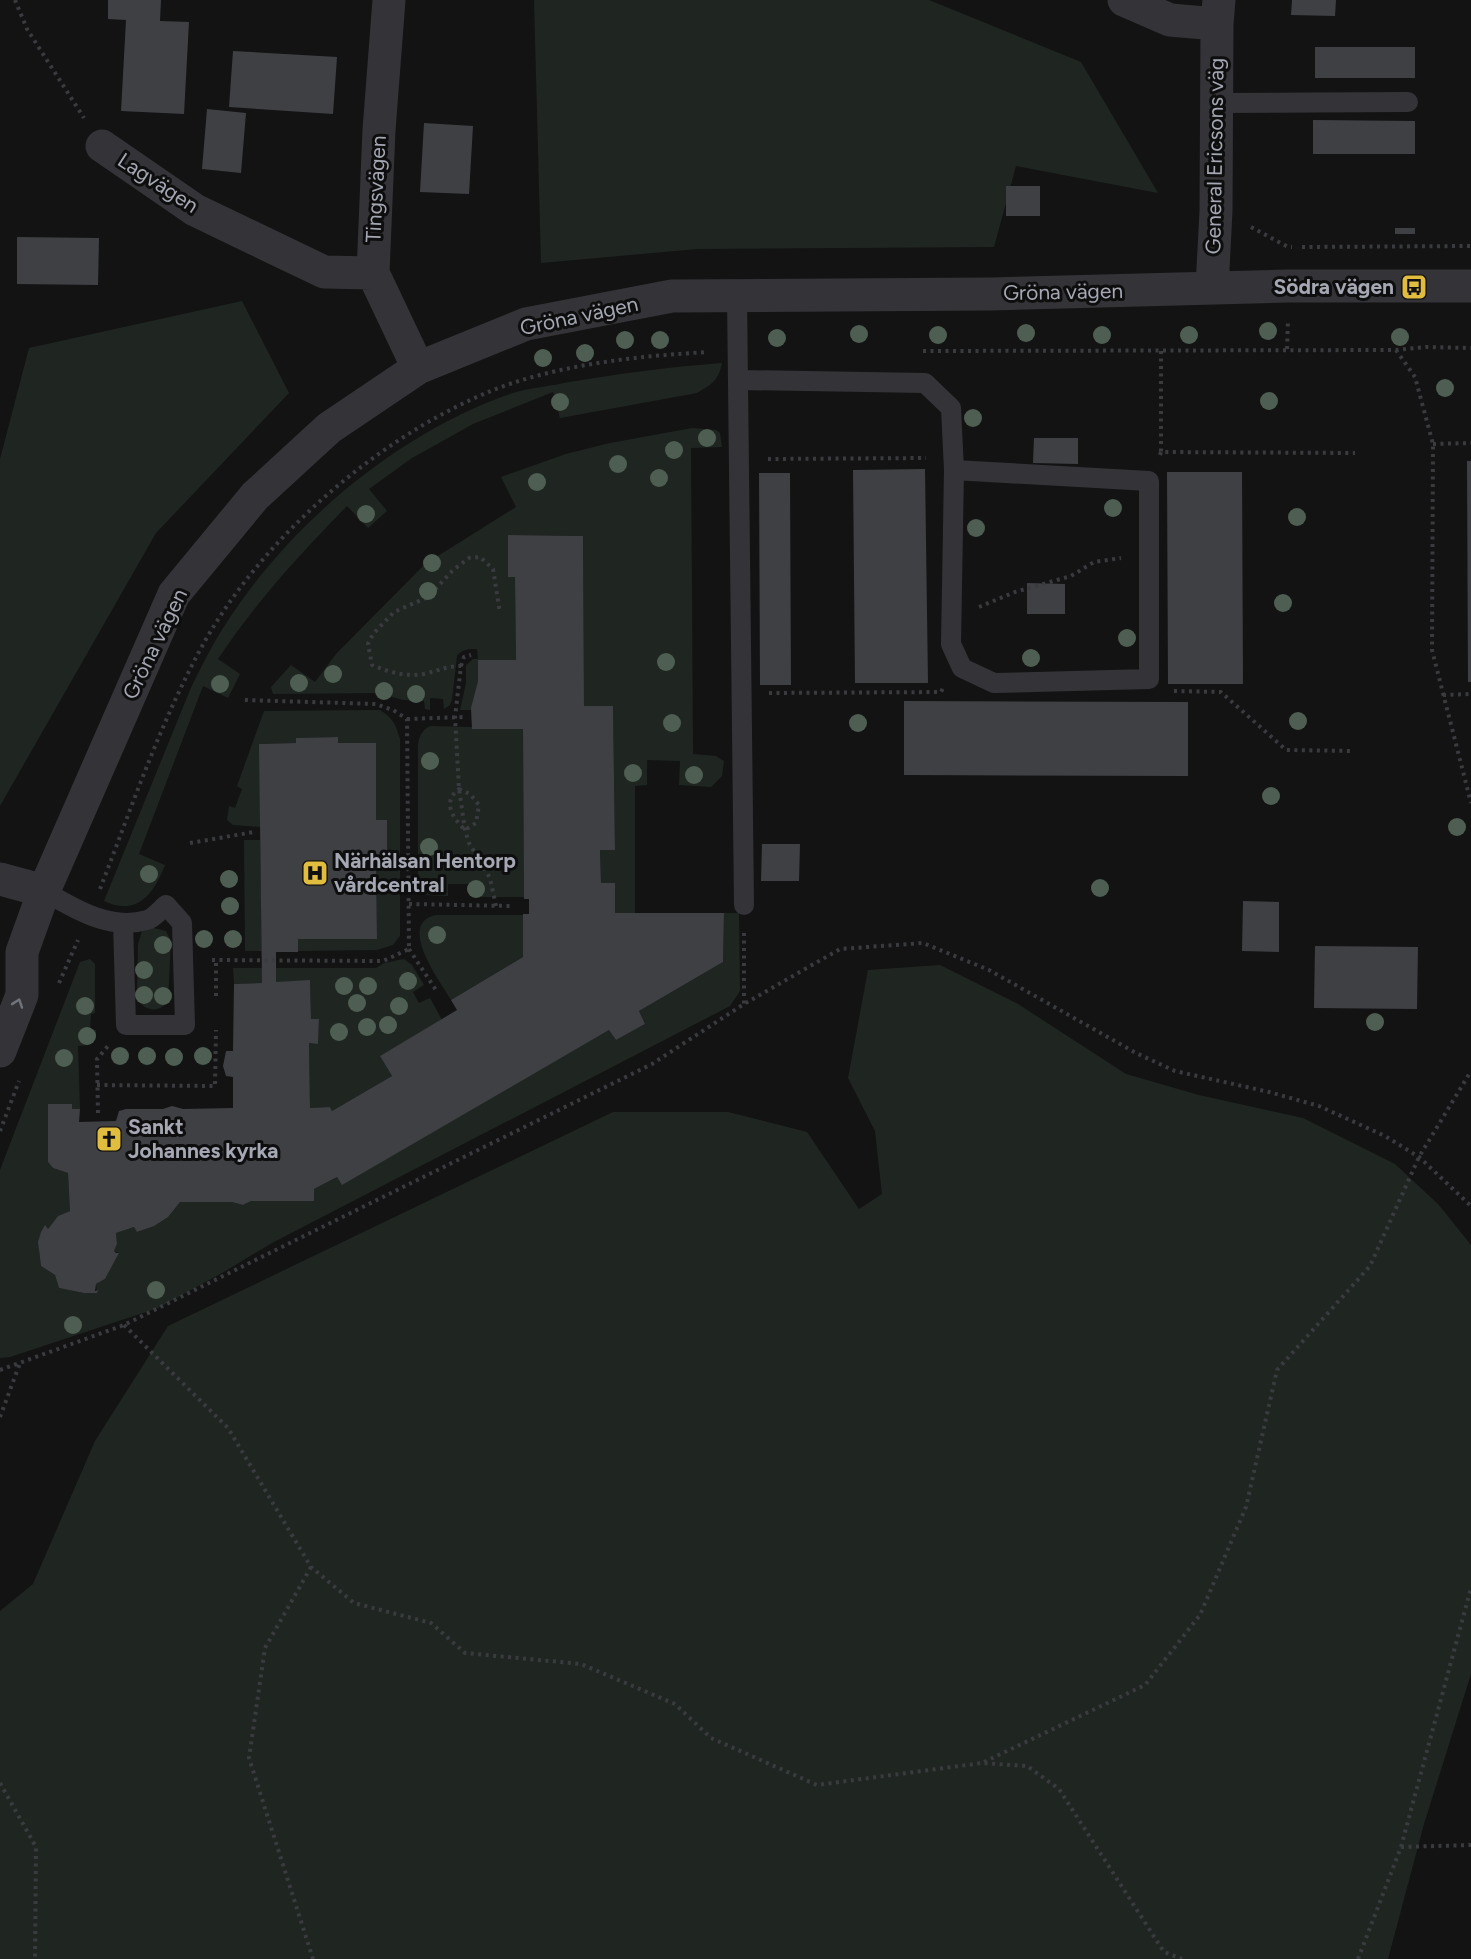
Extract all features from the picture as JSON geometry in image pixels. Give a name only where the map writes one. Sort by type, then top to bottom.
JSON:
[{"type":"street","name":"Tingsvägen","points":[[388,0],[379,130],[373,273],[418,368]]},
{"type":"street","name":"General Ericsons väg","points":[[1124,0],[1170,20],[1218,12],[1216,211],[1212,288]]},
{"type":"street","name":"Lagvägen","points":[[102,146],[195,210],[324,272],[373,273]]},
{"type":"street","name":"Gröna vägen","points":[[0,979],[22,952],[44,891],[174,594],[263,489],[329,428],[418,368],[526,324],[672,296],[991,294],[1287,286],[1471,286]]},
{"type":"street","points":[[0,879],[44,891]]},
{"type":"street","name":"Gröna vägen","points":[[11,1061],[22,995],[22,952]]},
{"type":"lane","points":[[1217,103],[1408,102]]},
{"type":"lane","points":[[737,296],[744,906]]},
{"type":"lane","points":[[739,380],[925,383],[951,408],[954,464],[951,644],[962,668],[994,683],[1149,679],[1149,481],[954,464]]},
{"type":"lane","points":[[44,891],[89,916],[123,923],[149,920],[166,905],[182,923],[185,1025],[126,1025],[123,923]]},
{"type":"path","name":"Lagvägen","points":[[15,0],[27,30],[102,146]]},
{"type":"path","points":[[1246,225],[1288,247],[1471,246]]},
{"type":"path","points":[[1287,349],[1288,317]]},
{"type":"path","points":[[917,351],[1471,348]]},
{"type":"path","points":[[1396,350],[1415,377],[1433,444],[1432,650],[1471,803]]},
{"type":"path","points":[[57,988],[89,916],[179,690],[201,648],[244,582],[302,516],[363,465],[381,453],[427,423],[487,393],[543,375],[599,364],[680,354],[739,351]]},
{"type":"path","points":[[1149,481],[1161,452],[1161,351]]},
{"type":"path","points":[[1433,444],[1471,443]]},
{"type":"path","points":[[1161,452],[1355,453]]},
{"type":"path","points":[[740,459],[954,464]]},
{"type":"path","points":[[461,666],[450,666],[424,674],[387,672],[372,665],[368,644],[372,634],[394,612],[428,597],[453,570],[469,558],[480,557],[493,569],[500,613]]},
{"type":"path","points":[[951,612],[979,607],[1015,592],[1071,576],[1094,562],[1118,558],[1149,557]]},
{"type":"path","points":[[471,655],[464,657],[461,666],[455,717],[459,789],[469,843],[490,878],[496,906]]},
{"type":"path","points":[[742,694],[941,692],[962,668]]},
{"type":"path","points":[[1149,679],[1170,691],[1221,692],[1286,750],[1353,751]]},
{"type":"path","points":[[1443,695],[1471,694]]},
{"type":"path","points":[[244,700],[376,704],[393,710],[407,719],[464,717]]},
{"type":"path","points":[[407,719],[409,949],[436,990]]},
{"type":"path","points":[[459,789],[470,794],[479,806],[476,823],[465,830]]},
{"type":"path","points":[[459,789],[452,795],[451,812],[465,830]]},
{"type":"path","points":[[190,843],[254,832]]},
{"type":"path","points":[[409,904],[510,906]]},
{"type":"path","points":[[744,906],[744,1004]]},
{"type":"path","points":[[0,1370],[124,1325],[652,1064],[744,1004],[840,949],[923,944],[989,970],[1136,1053],[1175,1071],[1319,1106],[1385,1136],[1419,1157],[1471,1206]]},
{"type":"path","points":[[183,960],[383,961],[409,949]]},
{"type":"path","points":[[98,1113],[97,1059],[126,1025]]},
{"type":"path","points":[[0,1131],[11,1061]]},
{"type":"path","points":[[982,1763],[1145,1685],[1200,1615],[1246,1507],[1277,1370],[1370,1266],[1419,1157],[1471,1071]]},
{"type":"path","points":[[124,1325],[228,1428],[311,1567],[354,1603],[431,1623],[465,1653],[581,1664],[675,1704],[711,1738],[817,1785],[982,1763],[1027,1766],[1059,1788],[1164,1952],[1182,1959]]},
{"type":"path","points":[[0,1417],[20,1363]]},
{"type":"path","points":[[311,1567],[265,1648],[249,1758],[313,1959]]},
{"type":"path","points":[[1358,1959],[1401,1847],[1471,1588]]},
{"type":"path","points":[[0,1783],[36,1847],[35,1959]]},
{"type":"path","points":[[1401,1847],[1471,1845]]},
{"type":"shaded area","points":[[534,0],[929,0],[1081,62],[1158,193],[1016,166],[994,247],[697,249],[541,263]]},
{"type":"shaded area","points":[[242,301],[289,393],[156,533],[0,806],[0,459],[29,348]]},
{"type":"shaded area","points":[[722,363],[714,381],[697,393],[560,418],[553,392],[473,424],[412,458],[369,489],[387,511],[368,528],[347,506],[279,580],[247,618],[218,659],[240,674],[228,698],[203,686],[139,854],[165,865],[156,885],[143,900],[135,904],[126,906],[104,901],[190,690],[217,638],[253,585],[282,550],[350,486],[388,457],[428,432],[468,411],[510,394],[623,374]]},
{"type":"shaded area","points":[[692,428],[716,430],[720,433],[722,447],[691,448],[693,754],[716,756],[724,761],[722,776],[711,787],[679,785],[680,761],[647,760],[647,785],[635,786],[635,913],[615,913],[615,883],[601,883],[600,850],[615,850],[613,707],[584,706],[583,536],[508,535],[508,577],[515,577],[516,660],[479,660],[478,681],[471,710],[460,710],[466,683],[466,665],[473,659],[478,659],[477,649],[468,649],[457,656],[452,699],[450,705],[444,709],[443,699],[430,698],[430,710],[425,709],[424,701],[403,700],[377,693],[273,694],[271,687],[291,665],[315,682],[336,654],[425,564],[516,507],[501,477],[566,454],[610,443]]},
{"type":"shaded area","points":[[380,710],[393,722],[400,739],[400,936],[393,945],[377,950],[298,951],[298,939],[377,939],[376,855],[387,855],[387,820],[376,820],[337,737],[297,738],[296,743],[260,744],[260,827],[233,825],[227,820],[229,806],[235,808],[242,789],[237,786],[264,711]]},
{"type":"shaded area","points":[[430,726],[523,729],[524,897],[475,897],[474,884],[448,884],[448,896],[425,895],[421,891],[418,879],[418,745],[421,734]]},
{"type":"shaded area","points":[[244,840],[260,840],[262,951],[245,951]]},
{"type":"shaded area","points":[[724,913],[739,913],[740,991],[730,1006],[272,1243],[158,1308],[10,1357],[0,1358],[0,1170],[80,962],[90,959],[95,964],[95,1013],[91,1014],[90,1030],[96,1030],[96,1036],[89,1045],[78,1046],[80,1109],[72,1109],[72,1104],[48,1104],[48,1162],[53,1168],[68,1173],[70,1211],[58,1216],[48,1229],[45,1226],[39,1240],[39,1250],[41,1266],[55,1275],[59,1288],[97,1293],[96,1284],[105,1279],[119,1253],[114,1251],[117,1244],[116,1233],[134,1227],[138,1232],[166,1216],[180,1202],[232,1202],[243,1205],[251,1201],[313,1201],[314,1189],[337,1177],[342,1184],[609,1030],[616,1040],[645,1024],[639,1011],[723,962]]},
{"type":"shaded area","points":[[436,915],[523,915],[523,957],[451,1000],[431,967],[420,940],[420,929],[425,920]]},
{"type":"shaded area","points":[[150,927],[166,931],[171,941],[168,1000],[161,1008],[154,1009],[143,1006],[137,995],[138,944],[142,931]]},
{"type":"shaded area","points":[[404,959],[412,965],[424,985],[413,992],[419,1003],[430,998],[442,1020],[380,1056],[392,1076],[332,1111],[330,1107],[310,1108],[309,1043],[318,1044],[319,1019],[311,1019],[310,981],[234,984],[233,968],[376,968],[384,963]]},
{"type":"shaded area","points":[[940,965],[1018,1004],[1126,1074],[1199,1095],[1303,1118],[1395,1164],[1438,1204],[1471,1245],[1471,1674],[1424,1824],[1388,1959],[0,1959],[0,1611],[33,1584],[95,1441],[168,1326],[613,1112],[728,1112],[807,1132],[859,1209],[882,1194],[875,1131],[848,1078],[868,970]]},
{"type":"building","points":[[108,0],[161,0],[160,21],[189,22],[184,114],[121,111],[126,20],[108,19]]},
{"type":"building","points":[[1292,0],[1336,0],[1335,16],[1291,15]]},
{"type":"building","points":[[1315,47],[1415,47],[1415,78],[1315,78]]},
{"type":"building","points":[[233,51],[337,57],[333,114],[229,107]]},
{"type":"building","points":[[207,109],[246,113],[241,173],[202,169]]},
{"type":"building","points":[[1313,120],[1415,121],[1415,154],[1313,154]]},
{"type":"building","points":[[424,123],[473,126],[469,194],[420,192]]},
{"type":"building","points":[[1006,186],[1040,186],[1040,216],[1006,216]]},
{"type":"building","points":[[1395,228],[1415,228],[1415,234],[1395,234]]},
{"type":"building","points":[[17,237],[99,238],[98,285],[17,284]]},
{"type":"building","points":[[1034,438],[1078,438],[1078,464],[1033,463]]},
{"type":"building","points":[[1467,461],[1471,461],[1471,682],[1468,682]]},
{"type":"building","points":[[925,469],[928,683],[855,683],[853,470]]},
{"type":"building","points":[[1167,472],[1242,472],[1243,684],[1168,684]]},
{"type":"building","points":[[759,473],[790,473],[791,685],[760,685]]},
{"type":"building","points":[[508,535],[583,536],[584,706],[613,706],[615,850],[600,850],[601,883],[615,883],[615,913],[724,913],[723,962],[639,1011],[645,1024],[616,1040],[609,1030],[342,1185],[337,1177],[314,1189],[314,1201],[251,1201],[243,1205],[232,1202],[180,1202],[168,1217],[154,1226],[137,1232],[134,1227],[116,1233],[117,1244],[114,1251],[119,1253],[105,1279],[96,1284],[97,1293],[59,1288],[55,1275],[41,1266],[38,1242],[45,1225],[48,1229],[58,1216],[70,1211],[68,1173],[53,1168],[48,1162],[48,1104],[72,1104],[72,1109],[80,1109],[79,1122],[116,1121],[119,1111],[126,1109],[163,1109],[172,1106],[183,1109],[233,1108],[233,1077],[226,1076],[223,1066],[226,1051],[233,1051],[234,984],[262,983],[259,744],[296,743],[296,738],[338,737],[338,743],[376,743],[376,820],[387,820],[387,855],[376,855],[377,939],[298,939],[298,952],[276,952],[276,982],[310,980],[311,1019],[319,1019],[318,1044],[309,1043],[310,1108],[330,1107],[332,1111],[392,1076],[380,1056],[457,1010],[451,1000],[523,957],[523,914],[529,914],[529,899],[524,899],[523,729],[472,729],[471,708],[478,681],[478,660],[516,660],[515,577],[508,577]]},
{"type":"building","points":[[1027,583],[1065,584],[1065,614],[1027,614]]},
{"type":"building","points":[[904,701],[1188,702],[1188,776],[904,775]]},
{"type":"building","points":[[762,844],[800,844],[799,881],[761,881]]},
{"type":"building","points":[[1243,901],[1279,902],[1279,952],[1242,951]]},
{"type":"building","points":[[1315,946],[1418,947],[1417,1009],[1314,1008]]},
{"type":"place","name":"Södra vägen","points":[[1414,287]]},
{"type":"place","name":"Närhälsan Hentorp vårdcentral","points":[[315,873]]},
{"type":"place","name":"Sankt Johannes kyrka","points":[[109,1139]]}]
